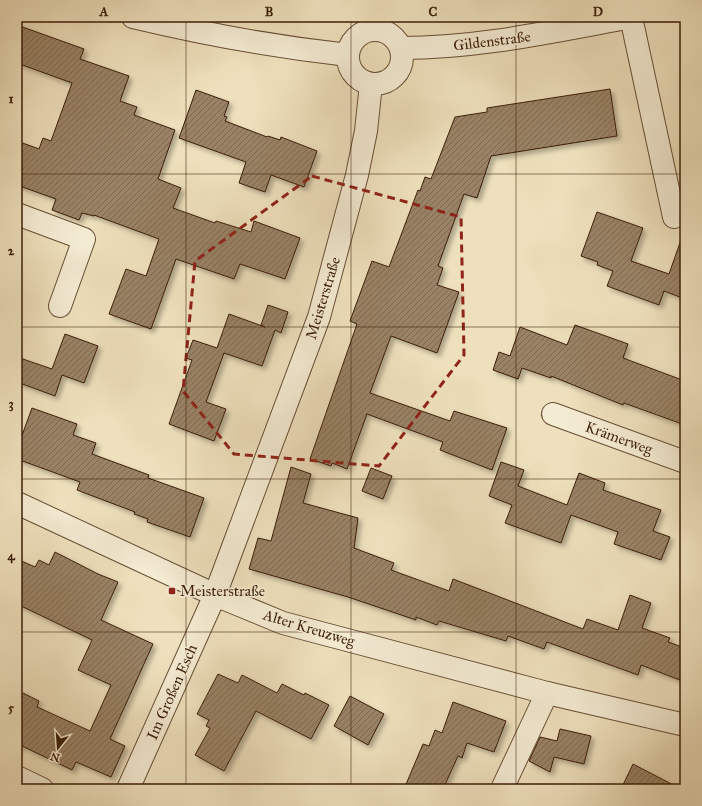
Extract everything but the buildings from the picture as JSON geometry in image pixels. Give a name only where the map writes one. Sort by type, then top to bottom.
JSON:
[{"type":"street","points":[[133,17],[190,30],[310,51],[348,55]]},
{"type":"street","name":"Gildenstraße","points":[[401,48],[428,48],[513,39],[631,17],[674,218]]},
{"type":"street","points":[[381,24],[401,48],[401,64],[393,77],[379,84],[371,84],[363,81],[352,70],[348,55],[350,46],[355,38],[381,24]]},
{"type":"street","name":"Meisterstraße","points":[[215,595],[319,318],[366,131],[371,84]]},
{"type":"street","points":[[17,214],[84,239],[60,306]]},
{"type":"street","name":"Krämerweg","points":[[553,414],[685,462]]},
{"type":"street","name":"Alter Kreuzweg","points":[[17,504],[215,595],[283,623],[547,693],[685,725]]},
{"type":"street","name":"Im Großen Esch","points":[[128,789],[215,595]]},
{"type":"street","points":[[502,789],[547,693]]},
{"type":"street","points":[[17,777],[42,789]]},
{"type":"highlighted area","points":[[312,176],[461,217],[464,355],[379,466],[234,454],[183,391],[195,261]]},
{"type":"place","name":"Meisterstraße","points":[[172,591]]}]
